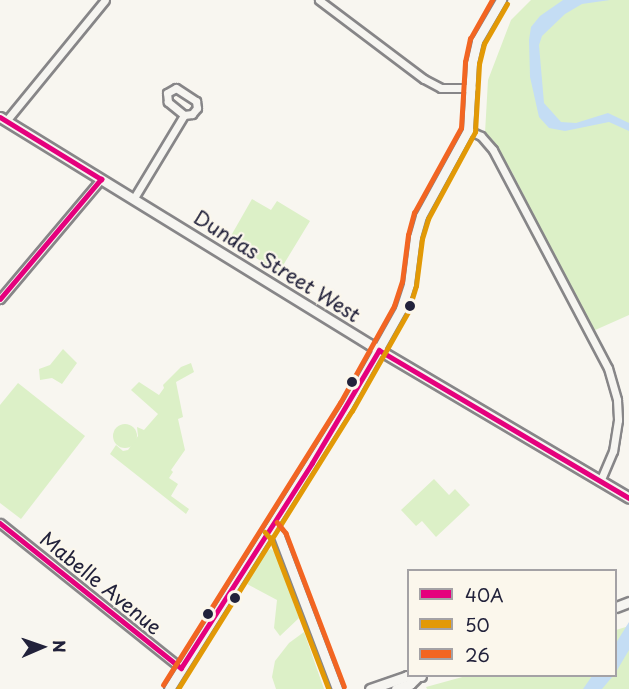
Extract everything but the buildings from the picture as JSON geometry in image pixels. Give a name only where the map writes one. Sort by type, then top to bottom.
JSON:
[{"type":"main road","points":[[169,689],[379,350],[405,299],[416,232],[423,212],[468,130],[472,63],[477,41],[501,0]]},
{"type":"main road","name":"Dundas Street West","points":[[3,119],[379,350],[629,498]]},
{"type":"main road","points":[[271,527],[279,536],[337,689]]},
{"type":"main road","points":[[370,689],[407,676]]},
{"type":"main road","points":[[396,689],[410,684],[419,677]]},
{"type":"street","points":[[3,119],[105,0]]},
{"type":"street","points":[[319,0],[424,79],[441,88],[472,88]]},
{"type":"street","points":[[134,198],[184,115],[195,112],[196,101],[176,88],[170,89],[167,99],[184,115]]},
{"type":"street","points":[[468,130],[485,140],[502,166],[608,368],[617,400],[616,440],[600,481]]},
{"type":"street","points":[[0,299],[101,179]]},
{"type":"street","name":"Mabelle Avenue","points":[[0,524],[181,668]]},
{"type":"green space","points":[[531,0],[629,0],[629,315],[593,331],[512,172],[493,140],[485,133],[488,80],[511,20]]},
{"type":"green space","points":[[252,199],[271,210],[277,201],[310,221],[279,272],[228,241]]},
{"type":"green space","points":[[63,349],[77,363],[62,384],[52,378],[40,380],[39,369],[50,365]]},
{"type":"green space","points":[[191,363],[194,372],[176,382],[183,417],[178,419],[185,450],[171,470],[173,472],[169,478],[178,484],[171,496],[189,509],[186,514],[110,454],[116,445],[123,451],[128,450],[138,436],[137,427],[144,430],[158,414],[131,390],[139,382],[159,395],[164,388],[163,385],[181,367]]},
{"type":"green space","points":[[18,383],[85,436],[21,519],[0,503],[0,405]]},
{"type":"green space","points":[[125,424],[133,428],[137,436],[133,444],[125,448],[117,444],[113,436],[117,428]]},
{"type":"green space","points":[[434,479],[449,495],[455,489],[470,505],[436,537],[422,521],[416,526],[401,510]]},
{"type":"green space","points":[[271,549],[275,552],[299,618],[280,636],[274,628],[277,600],[247,584],[265,552]]},
{"type":"green space","points":[[629,626],[629,689],[427,689],[426,687],[462,677],[617,677],[617,630]]},
{"type":"green space","points":[[304,632],[324,689],[276,689],[272,677],[275,661],[289,643]]},
{"type":"water","points":[[563,0],[610,0],[582,4],[565,14],[542,36],[539,45],[544,103],[561,122],[576,123],[608,113],[629,123],[629,131],[609,122],[565,131],[549,128],[539,117],[530,77],[531,27],[540,16]]},
{"type":"water","points":[[629,622],[629,650],[617,670],[617,641]]},
{"type":"water","points":[[591,677],[612,677],[602,689],[583,689]]},
{"type":"transit line","name":"26","points":[[163,685],[340,403],[394,306],[402,282],[408,235],[414,213],[461,128],[465,62],[470,39],[492,0]]},
{"type":"transit line","name":"50","points":[[178,689],[352,411],[408,312],[416,286],[422,239],[428,219],[475,132],[479,64],[484,44],[507,4]]},
{"type":"transit line","name":"40A","points":[[0,117],[101,179]]},
{"type":"transit line","name":"40A","points":[[0,299],[101,179]]},
{"type":"transit line","name":"40A","points":[[379,350],[629,498]]},
{"type":"transit line","name":"40A","points":[[181,668],[312,463],[379,350]]},
{"type":"transit line","name":"26","points":[[277,522],[286,533],[344,686]]},
{"type":"transit line","name":"40A","points":[[0,523],[181,668]]},
{"type":"transit line","name":"50","points":[[265,532],[272,540],[329,689]]}]
